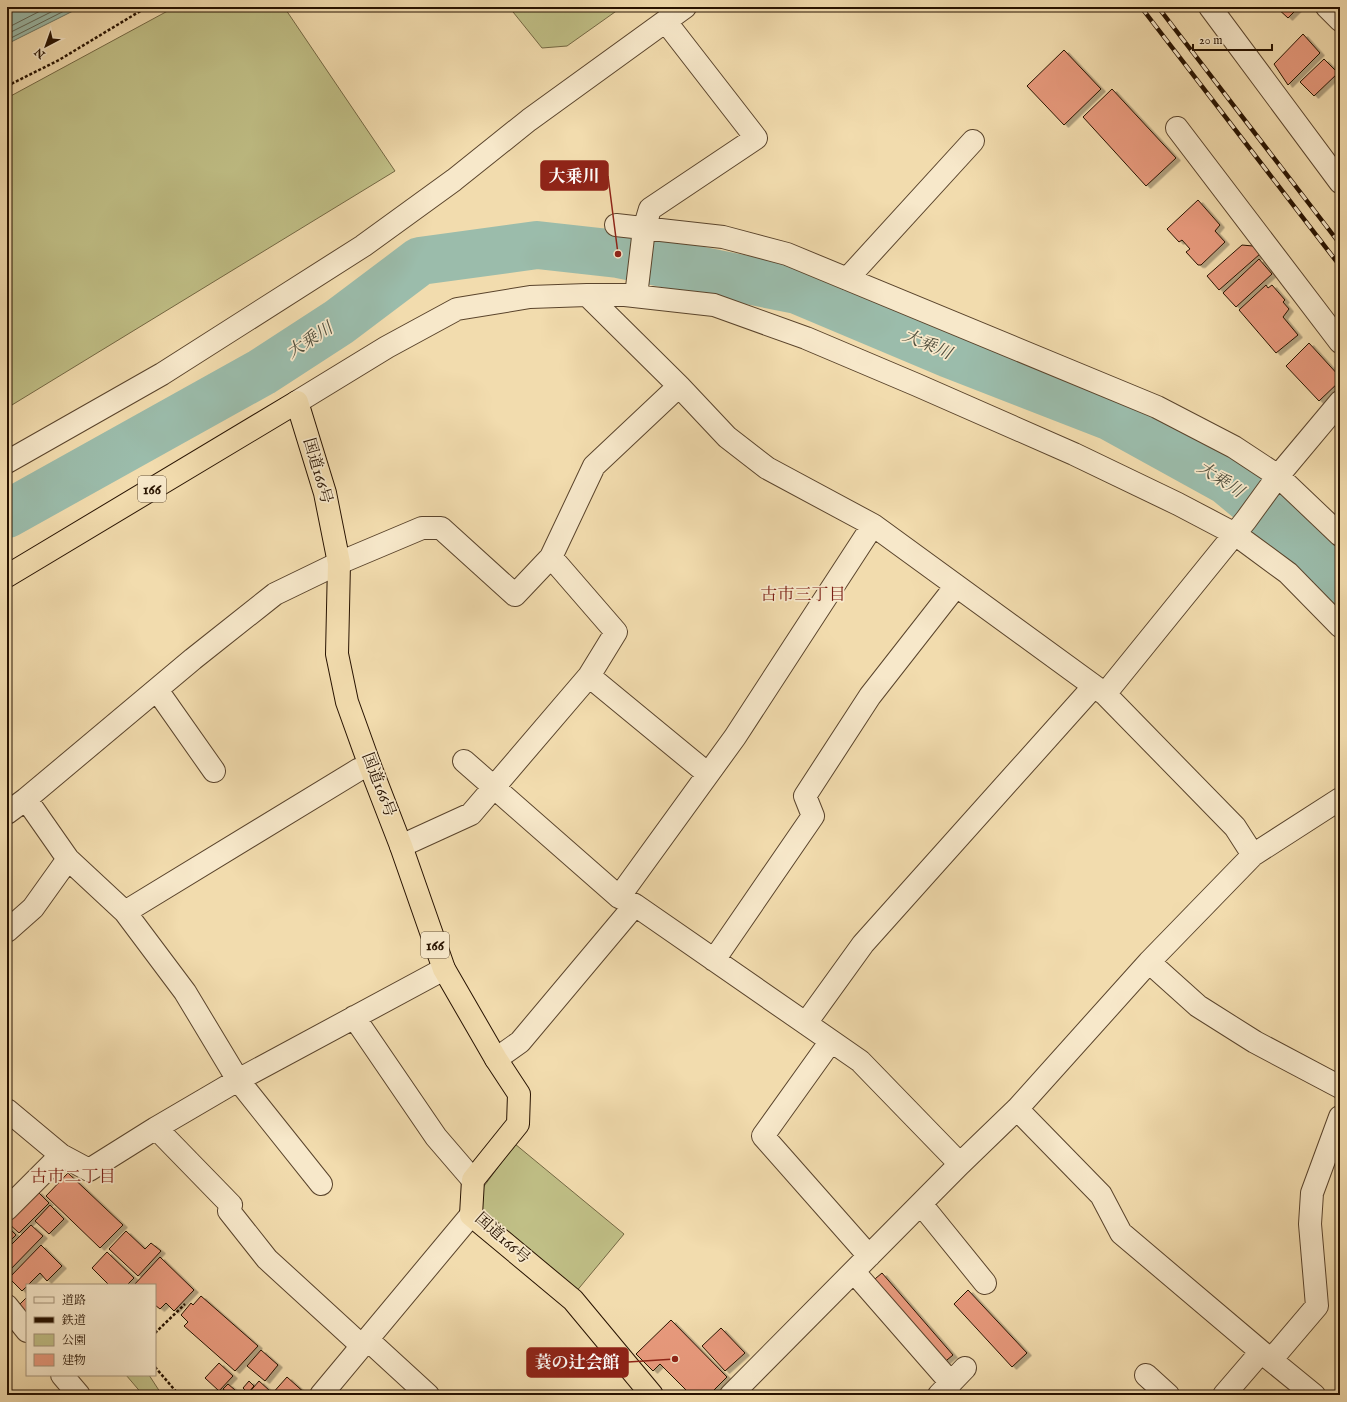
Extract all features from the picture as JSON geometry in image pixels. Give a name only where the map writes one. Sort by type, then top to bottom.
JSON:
[{"type":"highway","name":"国道166号","points":[[297,402],[325,493],[339,563],[337,654],[347,702],[401,846],[444,968],[496,1059],[519,1094],[518,1124],[473,1180],[471,1215],[573,1300],[652,1395]]},
{"type":"highway","name":"166","points":[[7,576],[297,402]]},
{"type":"street","points":[[7,462],[162,374],[363,246],[454,180],[529,120],[685,7]]},
{"type":"street","points":[[1210,7],[1340,182]]},
{"type":"street","points":[[1327,7],[1340,20]]},
{"type":"street","points":[[637,289],[643,232],[650,209],[756,138],[666,22]]},
{"type":"street","points":[[1177,128],[1340,342]]},
{"type":"street","points":[[846,279],[973,141]]},
{"type":"street","points":[[616,225],[643,232],[723,237],[787,254],[1157,408],[1234,447],[1278,476],[1340,534]]},
{"type":"street","points":[[297,402],[387,347],[457,309],[530,297],[587,295],[637,289],[714,306],[806,338],[1074,454],[1178,504],[1240,527],[1340,626]]},
{"type":"street","points":[[587,295],[679,386],[727,437],[767,468],[873,525],[1100,690],[1235,827],[1253,855]]},
{"type":"street","points":[[7,813],[275,594],[339,563],[422,528],[441,528],[514,595],[550,557],[594,466],[679,386]]},
{"type":"street","points":[[806,1023],[864,944],[1100,690],[1240,527],[1278,476],[1340,402]]},
{"type":"street","points":[[496,1059],[520,1042],[627,901],[708,774],[735,737],[873,525]]},
{"type":"street","points":[[401,846],[471,814],[495,788],[589,676],[616,632],[550,557]]},
{"type":"street","points":[[714,960],[813,816],[805,796],[861,709],[956,586]]},
{"type":"street","points":[[589,676],[708,774]]},
{"type":"street","points":[[157,690],[214,771]]},
{"type":"street","points":[[464,761],[627,901],[860,1061],[960,1164]]},
{"type":"street","points":[[125,912],[351,774],[370,766]]},
{"type":"street","points":[[26,799],[68,859],[125,912],[185,992],[238,1080],[321,1184]]},
{"type":"street","points":[[731,1395],[960,1164],[1017,1110],[1149,962],[1253,855],[1337,805]]},
{"type":"street","points":[[7,931],[33,908],[68,859]]},
{"type":"street","points":[[1149,962],[1198,1006],[1255,1042],[1340,1087]]},
{"type":"street","points":[[7,1110],[61,1155],[89,1170],[156,1128],[238,1080],[444,968]]},
{"type":"street","points":[[354,1017],[436,1137],[473,1180]]},
{"type":"street","points":[[831,1041],[763,1136],[869,1256]]},
{"type":"street","points":[[1017,1110],[1101,1195],[1121,1234],[1314,1395]]},
{"type":"street","points":[[1224,1395],[1317,1306],[1310,1224],[1312,1193],[1340,1117]]},
{"type":"street","points":[[156,1128],[232,1205],[229,1211],[267,1259],[428,1395]]},
{"type":"street","points":[[7,1209],[61,1155]]},
{"type":"street","points":[[921,1204],[986,1283]]},
{"type":"street","points":[[321,1395],[471,1215]]},
{"type":"street","points":[[854,1272],[951,1382]]},
{"type":"street","points":[[7,1306],[26,1330]]},
{"type":"street","points":[[1146,1375],[1168,1395]]},
{"type":"street","points":[[63,1376],[79,1395]]},
{"type":"path","points":[[7,86],[59,60],[148,7]]},
{"type":"path","points":[[156,1332],[185,1304]]},
{"type":"path","points":[[156,1368],[179,1395]]},
{"type":"green space","points":[[175,7],[284,7],[395,171],[7,408],[7,98]]},
{"type":"green space","points":[[509,7],[622,7],[567,46],[542,48]]},
{"type":"green space","points":[[515,1144],[624,1234],[575,1293],[482,1211],[482,1189]]},
{"type":"green space","points":[[127,1376],[150,1376],[162,1395],[143,1395]]},
{"type":"water","points":[[7,7],[81,7],[7,44]]},
{"type":"building","points":[[1276,7],[1299,7],[1288,18]]},
{"type":"building","points":[[1303,34],[1320,53],[1288,85],[1274,64]]},
{"type":"building","points":[[1064,50],[1101,89],[1064,125],[1027,86]]},
{"type":"building","points":[[1324,59],[1338,73],[1314,96],[1300,82]]},
{"type":"building","points":[[1112,89],[1176,158],[1146,186],[1083,117]]},
{"type":"building","points":[[1198,200],[1220,225],[1215,231],[1225,242],[1201,265],[1198,265],[1186,252],[1190,249],[1182,240],[1179,242],[1167,229]]},
{"type":"building","points":[[1242,245],[1253,246],[1260,254],[1219,290],[1207,276]]},
{"type":"building","points":[[1259,259],[1272,274],[1236,307],[1223,293]]},
{"type":"building","points":[[1266,285],[1268,288],[1272,285],[1285,300],[1283,302],[1289,309],[1283,317],[1298,335],[1276,353],[1239,310]]},
{"type":"building","points":[[1309,343],[1340,377],[1340,381],[1319,401],[1286,366]]},
{"type":"building","points":[[68,1173],[123,1225],[100,1248],[46,1196]]},
{"type":"building","points":[[37,1191],[49,1203],[19,1233],[7,1222]]},
{"type":"building","points":[[50,1205],[64,1219],[49,1234],[35,1221]]},
{"type":"building","points":[[31,1225],[43,1236],[7,1273],[7,1249]]},
{"type":"building","points":[[7,1226],[16,1235],[7,1244]]},
{"type":"building","points":[[126,1231],[145,1249],[151,1243],[161,1251],[138,1276],[109,1249]]},
{"type":"building","points":[[41,1245],[62,1266],[47,1281],[40,1273],[29,1284],[26,1284],[26,1287],[22,1291],[9,1278]]},
{"type":"building","points":[[107,1252],[134,1278],[128,1284],[108,1284],[92,1268]]},
{"type":"building","points":[[160,1257],[194,1290],[174,1311],[166,1303],[160,1309],[156,1306],[156,1284],[135,1284]]},
{"type":"building","points":[[882,1273],[953,1355],[941,1365],[869,1284]]},
{"type":"building","points":[[968,1290],[1027,1353],[1012,1367],[954,1304]]},
{"type":"building","points":[[201,1296],[258,1346],[235,1371],[184,1326],[188,1322],[181,1315],[191,1303],[193,1305]]},
{"type":"building","points":[[26,1298],[26,1314],[18,1306]]},
{"type":"building","points":[[671,1320],[727,1377],[709,1395],[691,1395],[660,1364],[653,1371],[636,1354]]},
{"type":"building","points":[[721,1328],[745,1353],[725,1371],[702,1346]]},
{"type":"building","points":[[261,1350],[278,1365],[265,1381],[247,1366]]},
{"type":"building","points":[[219,1363],[233,1376],[219,1391],[205,1378]]},
{"type":"building","points":[[287,1377],[307,1395],[271,1395]]},
{"type":"building","points":[[249,1381],[254,1386],[248,1393],[243,1388]]},
{"type":"building","points":[[259,1381],[270,1391],[266,1395],[247,1395]]},
{"type":"building","points":[[228,1384],[235,1390],[231,1395],[223,1389]]},
{"type":"waterway","name":"大乗川","points":[[7,514],[262,372],[339,322],[420,261],[537,245],[618,254],[797,290],[949,354],[1111,417],[1227,481],[1310,550],[1340,581]]},
{"type":"railway","points":[[1141,7],[1340,266]]},
{"type":"railway","points":[[1158,7],[1340,244]]},
{"type":"place","name":"大乗川","points":[[618,254]]},
{"type":"place","name":"蓑の辻会館","points":[[675,1359]]},
{"type":"district","name":"古市三丁目","points":[[803,595]]},
{"type":"district","name":"古市二丁目","points":[[73,1177]]}]
